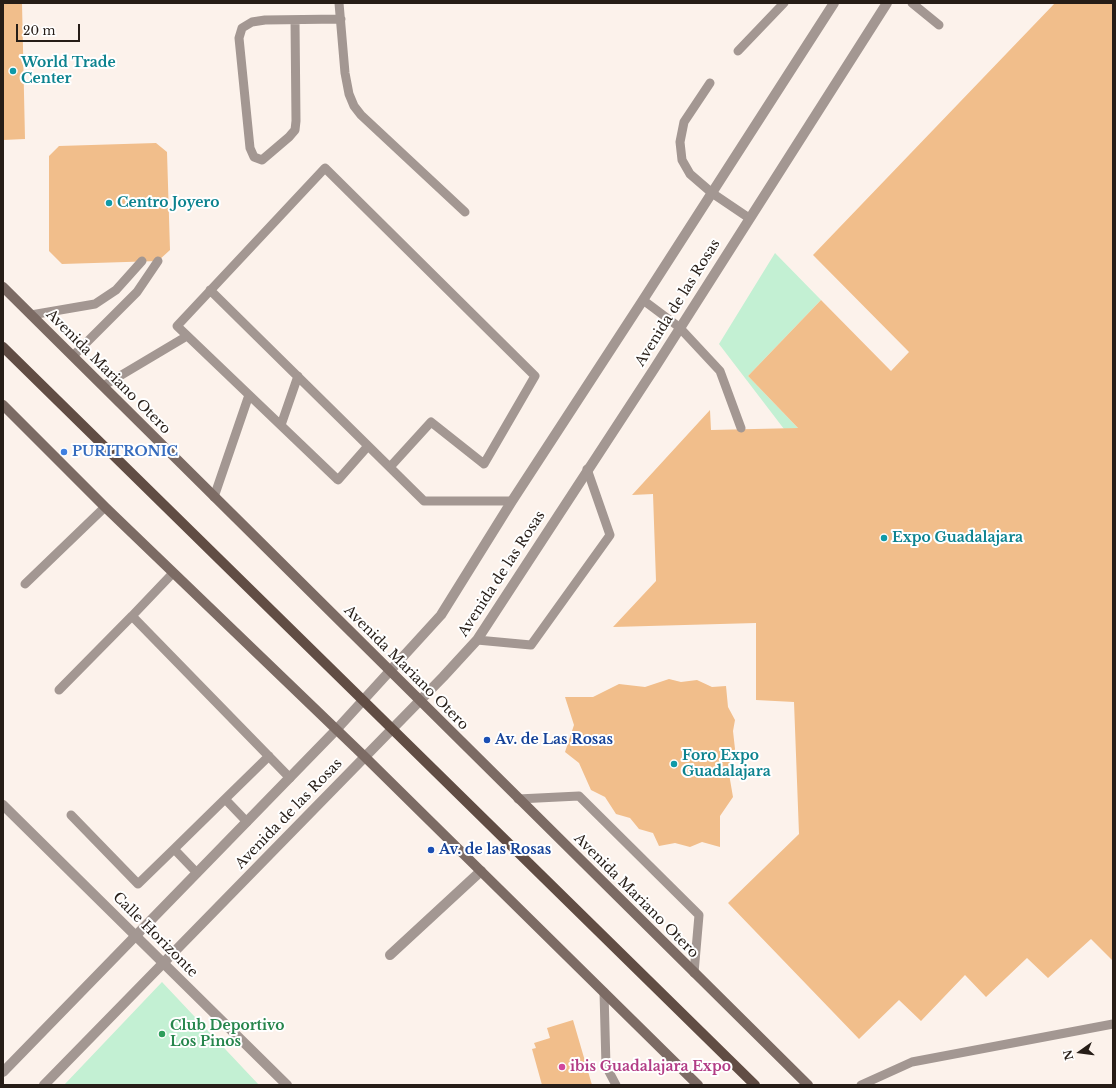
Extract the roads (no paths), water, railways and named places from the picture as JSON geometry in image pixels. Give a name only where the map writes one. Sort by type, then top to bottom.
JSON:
[{"type":"main road","name":"Avenida Mariano Otero","points":[[3,287],[390,673],[808,1085]]},
{"type":"main road","points":[[3,347],[363,702],[392,728],[755,1085]]},
{"type":"main road","points":[[3,404],[105,507],[364,756],[698,1085]]},
{"type":"street","name":"Avenida de las Rosas","points":[[3,1072],[363,702],[441,615],[512,501],[834,3]]},
{"type":"street","name":"Avenida de las Rosas","points":[[44,1085],[162,962],[443,677],[477,640],[680,327],[887,3]]},
{"type":"street","name":"Calle Horizonte","points":[[3,805],[287,1085]]},
{"type":"street","points":[[390,955],[481,871]]},
{"type":"lane","points":[[340,3],[345,72],[349,94],[354,106],[361,116],[465,212]]},
{"type":"lane","points":[[738,50],[784,3]]},
{"type":"lane","points":[[912,3],[939,25]]},
{"type":"lane","points":[[295,20],[295,130],[262,160],[254,157],[250,148],[239,38],[242,28],[252,22],[295,20],[341,19]]},
{"type":"lane","points":[[710,83],[684,122],[680,142],[682,160],[690,174],[712,192],[749,218]]},
{"type":"lane","points":[[368,446],[338,480],[177,326],[325,168],[536,376],[484,464],[431,422],[390,467]]},
{"type":"lane","points":[[73,356],[138,292],[158,261]]},
{"type":"lane","points":[[31,315],[95,304],[116,290],[142,262]]},
{"type":"lane","points":[[210,290],[424,501],[512,501]]},
{"type":"lane","points":[[643,300],[680,327],[720,371],[741,428]]},
{"type":"lane","points":[[103,386],[187,336]]},
{"type":"lane","points":[[281,425],[298,376]]},
{"type":"lane","points":[[214,497],[249,395]]},
{"type":"lane","points":[[477,640],[531,645],[610,535],[587,469]]},
{"type":"lane","points":[[25,584],[105,507]]},
{"type":"lane","points":[[59,690],[173,573]]},
{"type":"lane","points":[[132,616],[290,778]]},
{"type":"lane","points":[[71,815],[138,884],[269,756]]},
{"type":"lane","points":[[518,799],[579,796],[699,915],[694,973]]},
{"type":"lane","points":[[224,800],[247,822]]},
{"type":"lane","points":[[174,849],[197,873]]},
{"type":"lane","points":[[604,992],[606,1066],[616,1085]]},
{"type":"lane","points":[[861,1085],[912,1062],[1113,1024]]},
{"type":"place","name":"World Trade Center","points":[[13,71]]},
{"type":"place","name":"Centro Joyero","points":[[109,203]]},
{"type":"place","name":"PURITRONIC","points":[[64,452]]},
{"type":"place","name":"Expo Guadalajara","points":[[884,538]]},
{"type":"place","name":"Av. de Las Rosas","points":[[487,740]]},
{"type":"place","name":"Foro Expo Guadalajara","points":[[674,764]]},
{"type":"place","name":"Av. de las Rosas","points":[[431,850]]},
{"type":"place","name":"Club Deportivo Los Pinos","points":[[162,1034]]},
{"type":"place","name":"ibis Guadalajara Expo","points":[[562,1067]]}]
